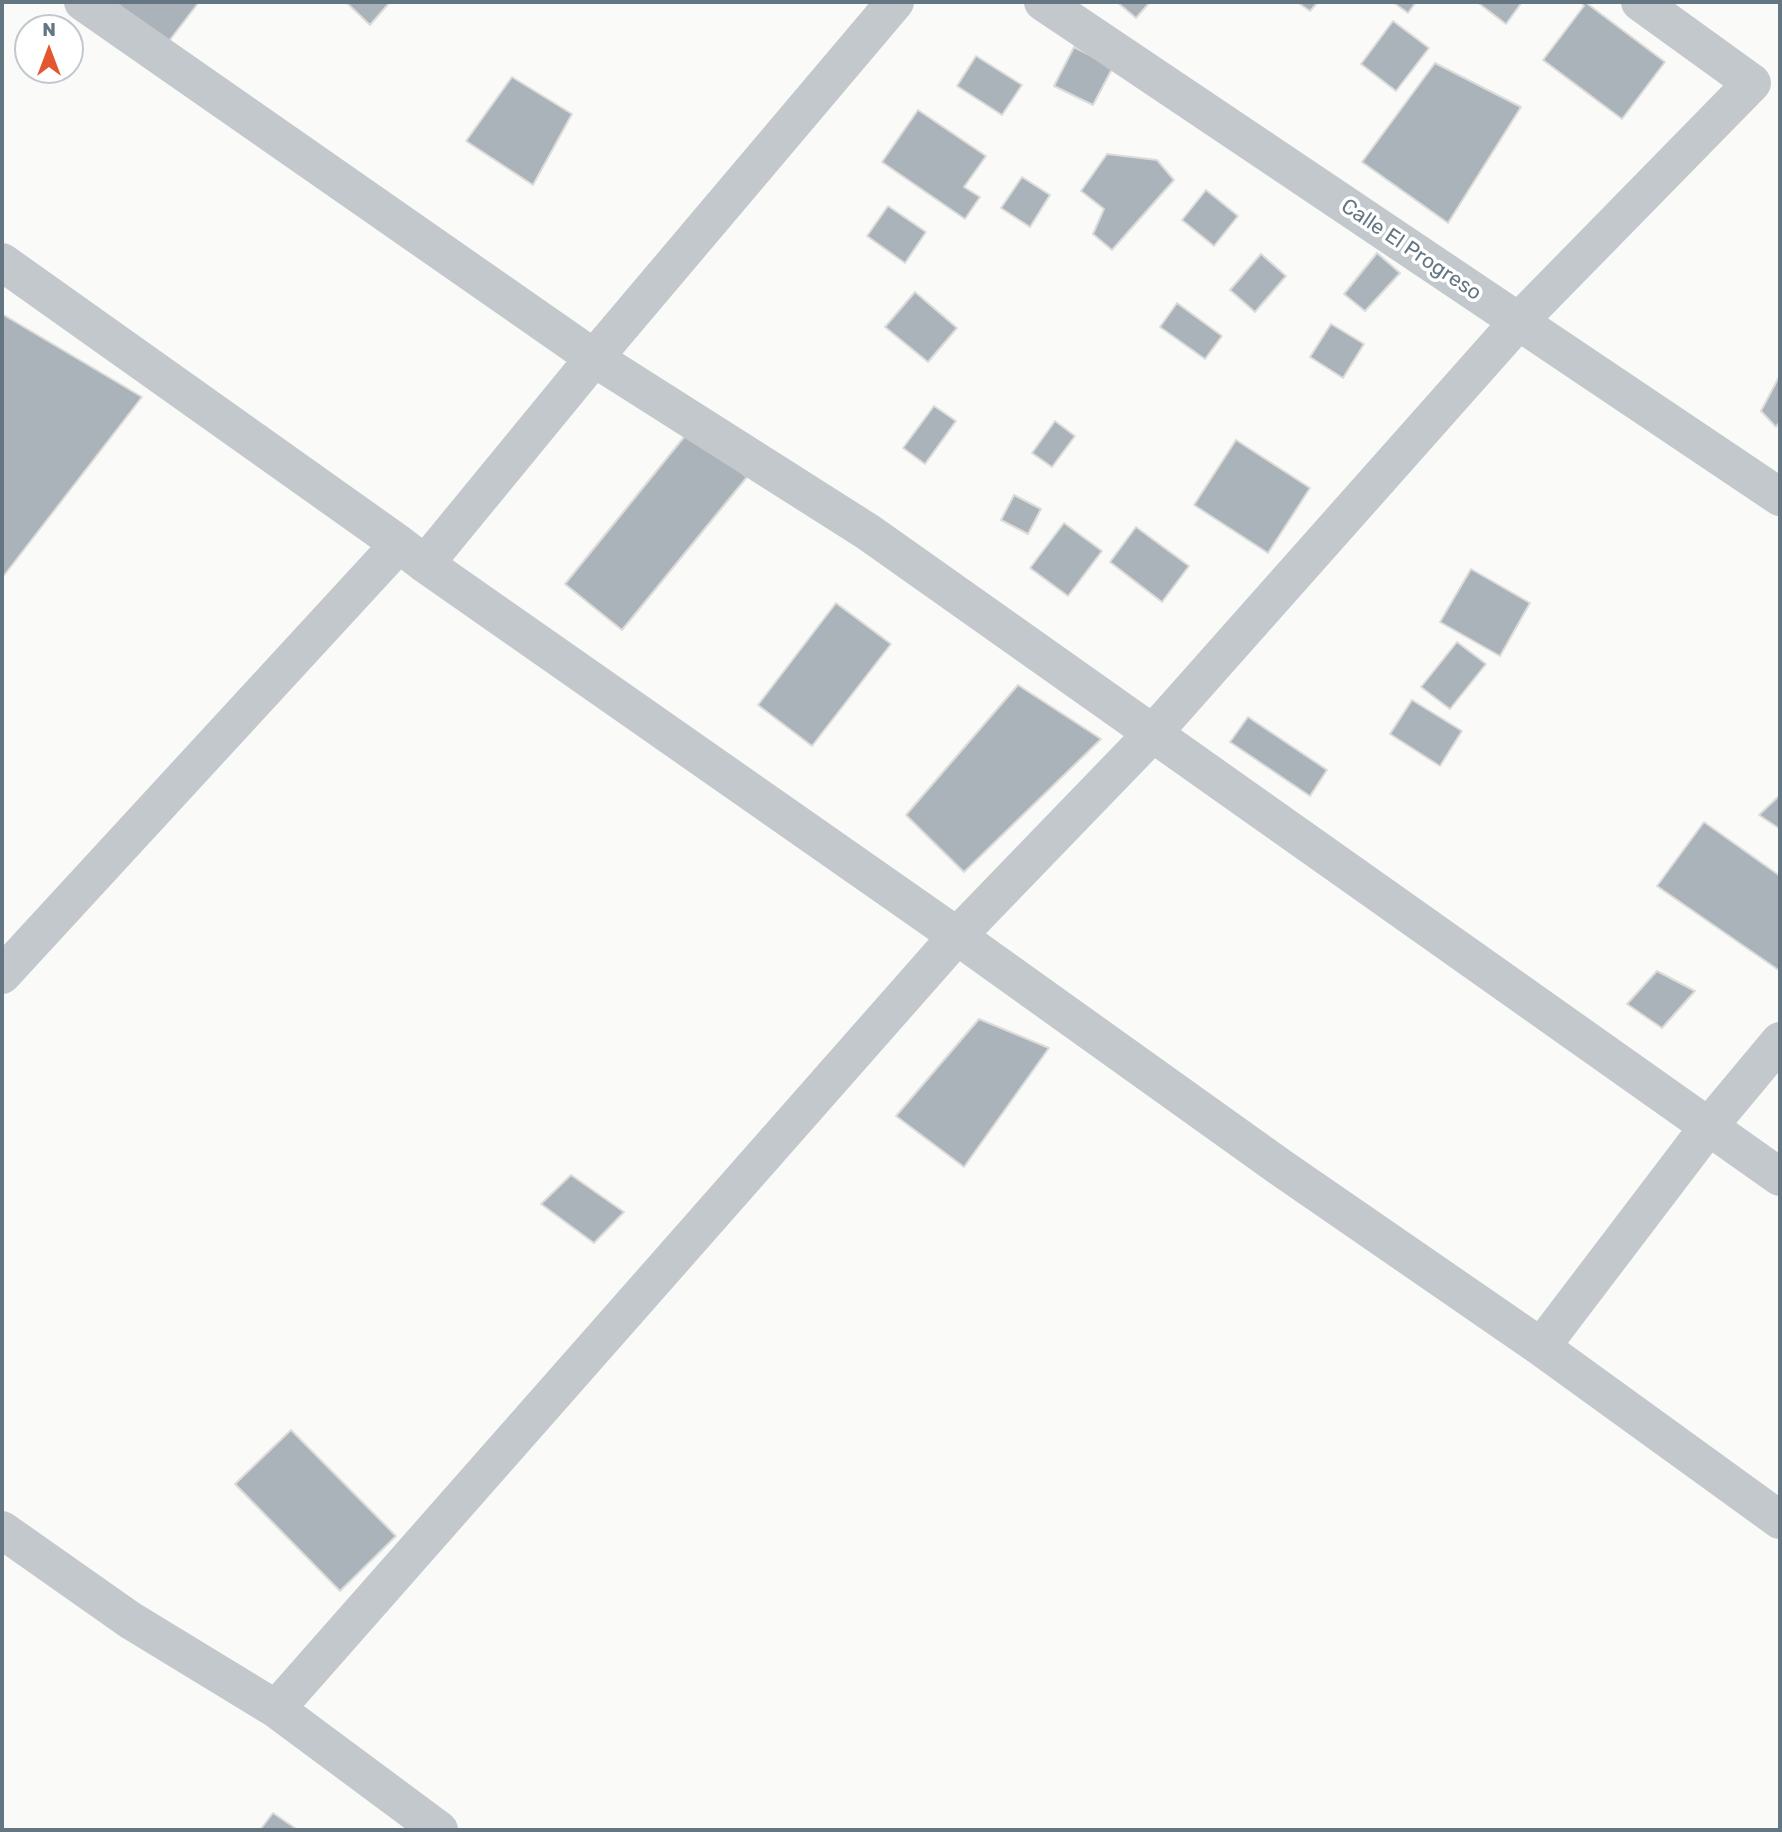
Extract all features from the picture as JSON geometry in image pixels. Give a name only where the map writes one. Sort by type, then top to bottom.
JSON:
[{"type":"street","points":[[83,2],[594,358],[868,532],[1780,1177]]},
{"type":"street","points":[[2,975],[412,554],[594,358],[895,2]]},
{"type":"street","name":"Calle El Progreso","points":[[1042,2],[1780,497]]},
{"type":"street","points":[[276,1709],[957,936],[1154,732],[1518,322],[1752,83],[1640,2]]},
{"type":"street","points":[[2,262],[1269,1159],[1541,1347],[1780,1520]]},
{"type":"street","points":[[1541,1347],[1709,1126],[1780,1041]]},
{"type":"street","points":[[2,1530],[130,1620],[276,1709],[439,1830]]},
{"type":"building","points":[[113,2],[199,2],[169,41]]},
{"type":"building","points":[[346,2],[390,2],[370,25]]},
{"type":"building","points":[[1117,2],[1150,2],[1136,18]]},
{"type":"building","points":[[1297,2],[1318,2],[1310,11]]},
{"type":"building","points":[[1393,2],[1416,2],[1408,13]]},
{"type":"building","points":[[1477,2],[1522,2],[1506,24]]},
{"type":"building","points":[[1581,2],[1585,2],[1665,62],[1622,119],[1543,60],[1584,6]]},
{"type":"building","points":[[1393,21],[1429,48],[1396,91],[1361,64]]},
{"type":"building","points":[[1074,47],[1113,67],[1093,105],[1054,86]]},
{"type":"building","points":[[976,56],[1022,85],[1002,115],[957,86]]},
{"type":"building","points":[[1435,63],[1521,107],[1448,223],[1362,162]]},
{"type":"building","points":[[512,77],[572,114],[533,185],[466,141]]},
{"type":"building","points":[[918,110],[986,156],[964,187],[980,197],[965,219],[882,162]]},
{"type":"building","points":[[1107,154],[1157,160],[1174,180],[1112,250],[1093,234],[1104,209],[1081,191]]},
{"type":"building","points":[[1022,177],[1050,195],[1030,227],[1001,208]]},
{"type":"building","points":[[1206,190],[1238,216],[1214,246],[1182,220]]},
{"type":"building","points":[[888,206],[926,232],[905,263],[867,236]]},
{"type":"building","points":[[1377,253],[1400,273],[1365,311],[1344,294]]},
{"type":"building","points":[[1261,254],[1286,276],[1255,312],[1230,290]]},
{"type":"building","points":[[915,292],[957,328],[928,362],[885,327]]},
{"type":"building","points":[[1177,303],[1222,336],[1205,359],[1160,327]]},
{"type":"building","points":[[2,314],[142,397],[2,578]]},
{"type":"building","points":[[1331,324],[1364,344],[1343,378],[1310,357]]},
{"type":"building","points":[[1780,375],[1780,421],[1776,427],[1761,411]]},
{"type":"building","points":[[934,406],[956,421],[925,464],[903,448]]},
{"type":"building","points":[[1055,421],[1075,436],[1052,467],[1032,453]]},
{"type":"building","points":[[689,431],[747,477],[622,630],[565,584]]},
{"type":"building","points":[[1236,440],[1310,488],[1268,553],[1194,505]]},
{"type":"building","points":[[1014,495],[1041,509],[1028,534],[1001,520]]},
{"type":"building","points":[[1064,523],[1102,551],[1068,596],[1030,568]]},
{"type":"building","points":[[1136,527],[1189,566],[1162,602],[1110,562]]},
{"type":"building","points":[[1471,569],[1530,603],[1500,656],[1440,622]]},
{"type":"building","points":[[836,603],[891,644],[812,746],[758,705]]},
{"type":"building","points":[[1457,642],[1486,664],[1450,709],[1421,687]]},
{"type":"building","points":[[1018,685],[1101,739],[964,872],[906,815]]},
{"type":"building","points":[[1412,700],[1462,731],[1440,766],[1390,734]]},
{"type":"building","points":[[1248,717],[1327,770],[1310,796],[1230,742]]},
{"type":"building","points":[[1780,795],[1780,829],[1759,815]]},
{"type":"building","points":[[1704,822],[1780,876],[1780,971],[1657,886]]},
{"type":"building","points":[[1657,971],[1695,991],[1662,1028],[1627,1004]]},
{"type":"building","points":[[979,1019],[1049,1048],[964,1167],[896,1116]]},
{"type":"building","points":[[571,1175],[624,1212],[594,1243],[541,1204]]},
{"type":"building","points":[[291,1430],[396,1536],[340,1591],[235,1484]]},
{"type":"building","points":[[273,1813],[298,1830],[260,1830]]}]
